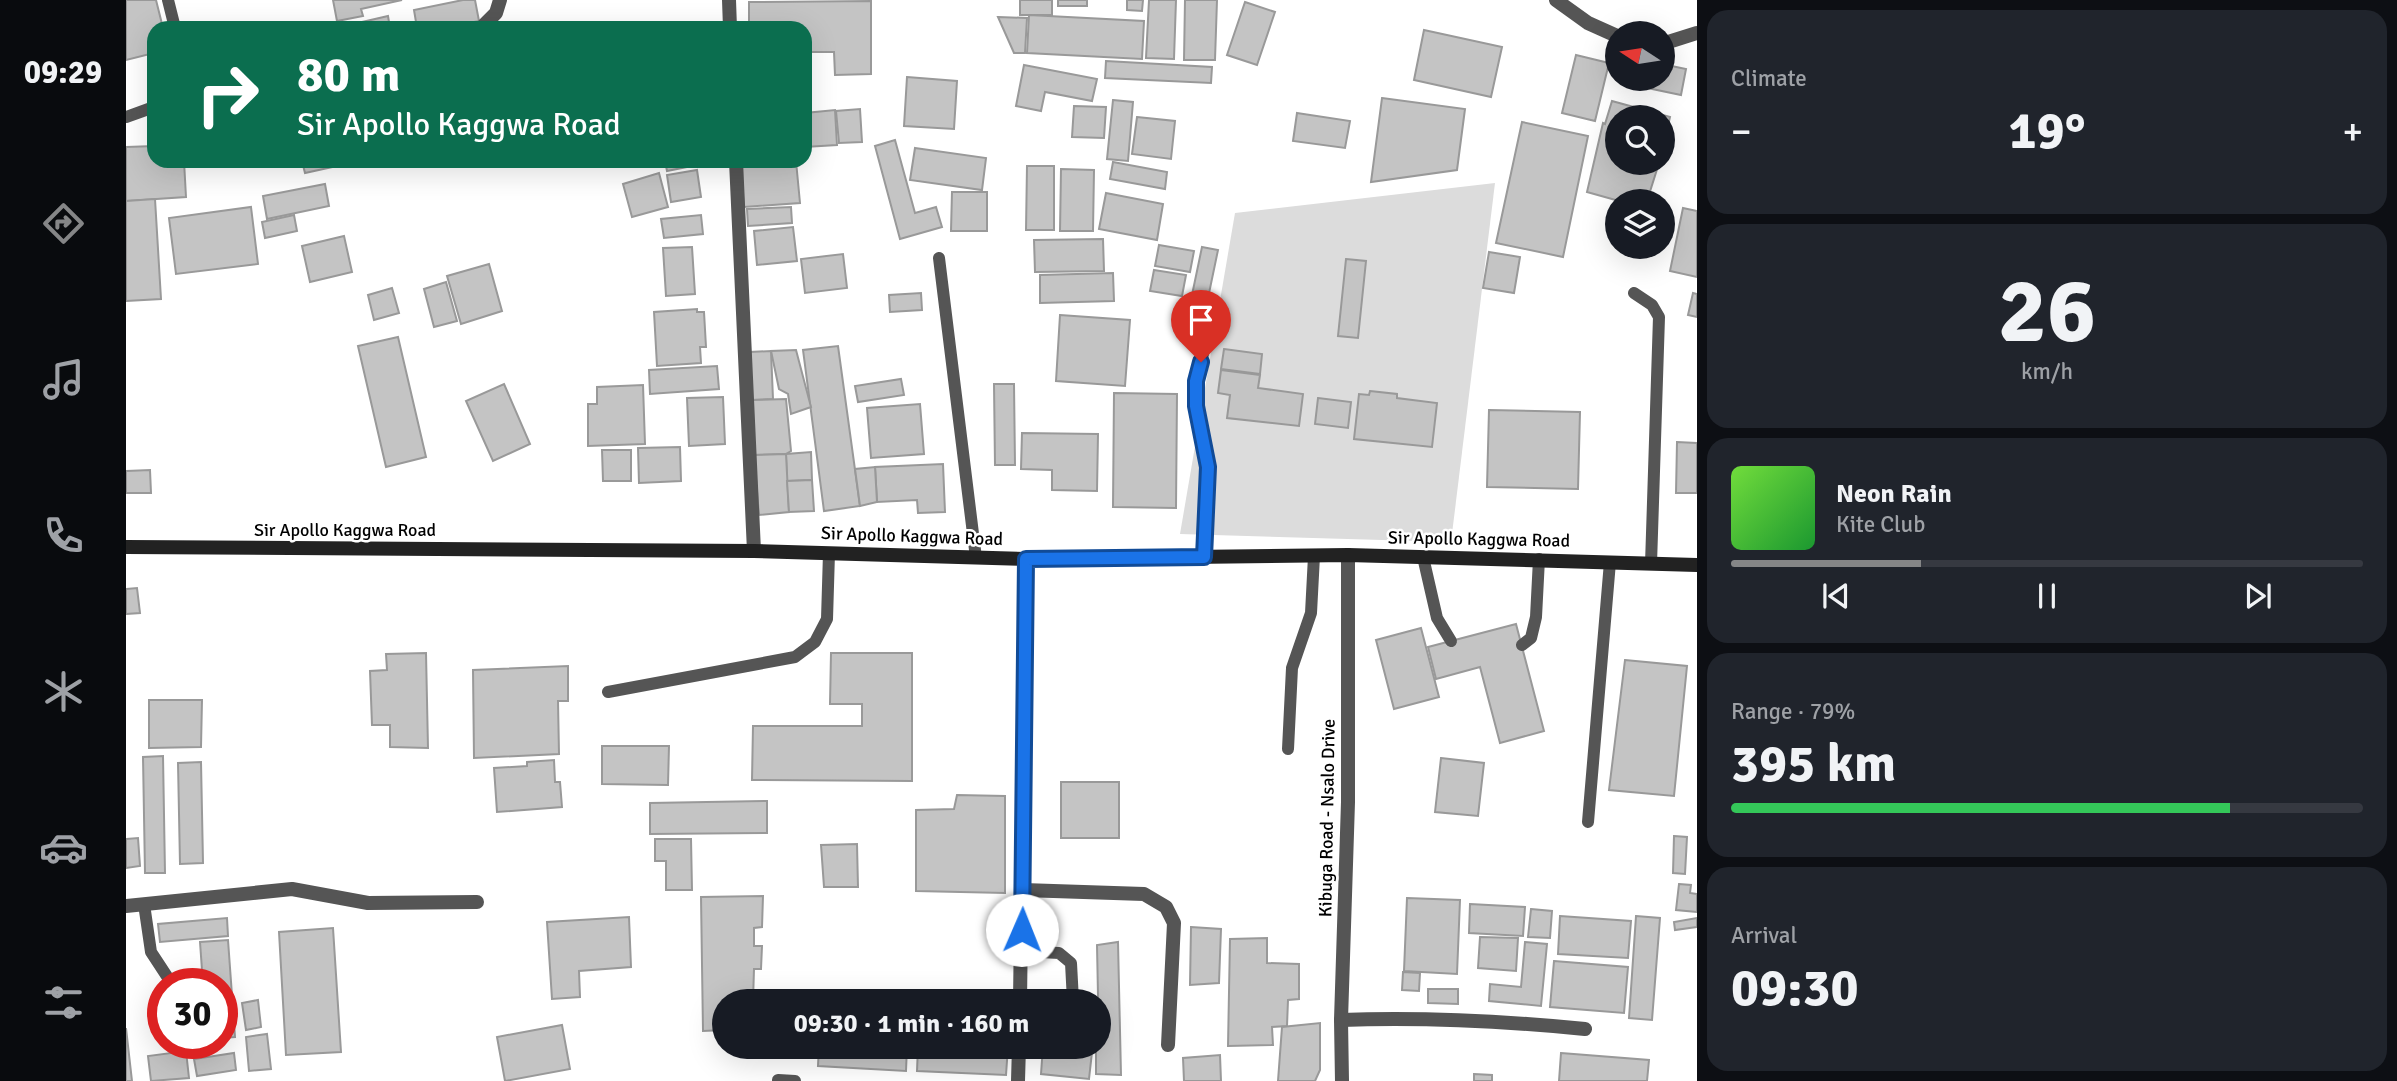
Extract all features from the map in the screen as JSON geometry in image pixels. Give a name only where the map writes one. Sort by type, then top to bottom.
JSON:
[{"type":"main road","name":"Sir Apollo Kaggwa Road","points":[[126,547],[754,551],[1026,559],[1348,555],[1697,565]]},
{"type":"street","points":[[488,21],[496,13],[500,0]]},
{"type":"street","points":[[729,0],[730,21]]},
{"type":"street","points":[[1556,0],[1588,23],[1605,31]]},
{"type":"street","points":[[1675,40],[1697,33]]},
{"type":"street","points":[[736,168],[754,551]]},
{"type":"street","name":"Kibuga Road - Nsalo Drive","points":[[1342,1081],[1341,1020],[1349,802],[1348,555]]},
{"type":"street","points":[[1020,989],[1026,559]]},
{"type":"street","points":[[126,906],[292,889],[368,903],[477,902]]},
{"type":"street","points":[[1023,890],[1144,894],[1166,907],[1174,923],[1168,1045]]},
{"type":"street","points":[[1341,1020],[1408,1017],[1505,1021],[1585,1029]]},
{"type":"street","points":[[1018,1081],[1019,1059]]},
{"type":"lane","points":[[168,0],[173,21]]},
{"type":"lane","points":[[126,117],[147,110]]},
{"type":"lane","points":[[939,258],[976,558]]},
{"type":"lane","points":[[1634,293],[1652,305],[1659,317],[1651,564]]},
{"type":"lane","points":[[1204,557],[1208,467],[1196,406],[1196,381],[1206,342]]},
{"type":"lane","points":[[608,692],[795,657],[815,642],[827,619],[829,553]]},
{"type":"lane","points":[[1288,749],[1292,668],[1311,613],[1314,556]]},
{"type":"lane","points":[[1423,557],[1437,618],[1451,641]]},
{"type":"lane","points":[[1522,645],[1531,638],[1536,617],[1539,559]]},
{"type":"lane","points":[[1588,822],[1610,562]]},
{"type":"lane","points":[[144,904],[151,952],[162,968]]},
{"type":"lane","points":[[1021,951],[1059,953],[1071,963],[1072,989]]},
{"type":"lane","points":[[778,1080],[795,1081]]},
{"type":"shaded area","points":[[1495,183],[1451,542],[1180,534],[1235,213]]},
{"type":"building","points":[[126,0],[156,0],[161,21],[147,21],[147,55],[126,60]]},
{"type":"building","points":[[333,0],[402,0],[361,9],[363,16],[337,21]]},
{"type":"building","points":[[475,0],[479,21],[416,21],[414,10]]},
{"type":"building","points":[[1020,0],[1052,0],[1052,15],[1020,15]]},
{"type":"building","points":[[1058,0],[1087,0],[1087,6],[1058,6]]},
{"type":"building","points":[[1127,0],[1143,0],[1142,11],[1127,10]]},
{"type":"building","points":[[1149,0],[1176,0],[1174,59],[1146,58]]},
{"type":"building","points":[[1185,0],[1217,0],[1215,60],[1184,60]]},
{"type":"building","points":[[871,1],[871,74],[835,75],[834,52],[812,52],[812,21],[749,21],[749,2]]},
{"type":"building","points":[[1245,2],[1275,12],[1257,65],[1227,55]]},
{"type":"building","points":[[1029,15],[1144,21],[1142,59],[1027,53]]},
{"type":"building","points":[[388,16],[389,21],[366,21]]},
{"type":"building","points":[[998,17],[1027,18],[1025,53],[1014,53]]},
{"type":"building","points":[[1424,30],[1502,47],[1491,97],[1414,80]]},
{"type":"building","points":[[1576,55],[1605,62],[1605,80],[1595,121],[1562,113]]},
{"type":"building","points":[[1106,61],[1212,67],[1211,83],[1105,78]]},
{"type":"building","points":[[1024,65],[1097,79],[1092,101],[1045,92],[1041,111],[1016,106]]},
{"type":"building","points":[[1675,67],[1686,69],[1681,95],[1662,91],[1675,91]]},
{"type":"building","points":[[907,77],[957,81],[954,129],[904,126]]},
{"type":"building","points":[[1382,98],[1465,109],[1457,170],[1371,182]]},
{"type":"building","points":[[1113,100],[1133,102],[1128,161],[1107,159]]},
{"type":"building","points":[[1612,101],[1626,105],[1611,105]]},
{"type":"building","points":[[1074,106],[1106,107],[1104,138],[1072,137]]},
{"type":"building","points":[[860,109],[862,142],[839,143],[836,111]]},
{"type":"building","points":[[835,110],[837,145],[812,147],[812,112]]},
{"type":"building","points":[[1297,113],[1350,121],[1345,148],[1293,141]]},
{"type":"building","points":[[1137,117],[1175,121],[1171,159],[1132,154]]},
{"type":"building","points":[[1522,122],[1588,136],[1563,257],[1496,243]]},
{"type":"building","points":[[1603,123],[1605,175],[1655,175],[1651,189],[1605,189],[1605,197],[1587,192]]},
{"type":"building","points":[[895,140],[915,213],[936,207],[942,227],[900,239],[875,146]]},
{"type":"building","points":[[147,146],[147,168],[184,168],[186,197],[126,201],[126,147]]},
{"type":"building","points":[[915,148],[986,158],[982,190],[910,180]]},
{"type":"building","points":[[1113,162],[1167,172],[1165,189],[1110,179]]},
{"type":"building","points":[[1027,166],[1054,166],[1054,230],[1026,230]]},
{"type":"building","points":[[304,168],[328,168],[305,173]]},
{"type":"building","points":[[741,168],[797,168],[800,203],[744,207]]},
{"type":"building","points":[[1061,169],[1094,170],[1093,231],[1060,231]]},
{"type":"building","points":[[697,170],[701,197],[671,202],[667,175]]},
{"type":"building","points":[[659,173],[668,207],[632,217],[623,184]]},
{"type":"building","points":[[325,184],[329,206],[267,219],[263,196]]},
{"type":"building","points":[[952,192],[987,192],[987,231],[951,231]]},
{"type":"building","points":[[1106,193],[1163,204],[1157,240],[1099,229]]},
{"type":"building","points":[[155,199],[161,299],[126,301],[126,201]]},
{"type":"building","points":[[251,207],[258,264],[176,274],[169,218]]},
{"type":"building","points":[[791,207],[792,223],[748,226],[747,209]]},
{"type":"building","points":[[1683,208],[1697,211],[1697,277],[1670,271],[1672,259],[1675,259]]},
{"type":"building","points":[[294,215],[297,231],[265,238],[262,222]]},
{"type":"building","points":[[701,215],[703,234],[664,238],[661,219]]},
{"type":"building","points":[[793,227],[797,261],[757,265],[754,231]]},
{"type":"building","points":[[344,236],[352,272],[310,282],[302,246]]},
{"type":"building","points":[[1103,239],[1104,271],[1035,272],[1034,240]]},
{"type":"building","points":[[1159,245],[1194,251],[1190,272],[1155,266]]},
{"type":"building","points":[[692,247],[695,294],[666,296],[663,248]]},
{"type":"building","points":[[1202,247],[1218,250],[1208,298],[1192,295]]},
{"type":"building","points":[[1489,252],[1520,257],[1514,293],[1483,288]]},
{"type":"building","points":[[843,254],[847,288],[805,293],[801,259]]},
{"type":"building","points":[[1346,259],[1366,261],[1358,338],[1338,336]]},
{"type":"building","points":[[489,264],[502,311],[461,324],[447,276]]},
{"type":"building","points":[[1154,270],[1186,275],[1182,296],[1150,291]]},
{"type":"building","points":[[1113,273],[1114,301],[1040,303],[1040,275]]},
{"type":"building","points":[[446,282],[457,321],[434,327],[424,289]]},
{"type":"building","points":[[392,288],[399,313],[374,320],[368,295]]},
{"type":"building","points":[[921,293],[922,310],[890,312],[889,295]]},
{"type":"building","points":[[1693,293],[1697,294],[1697,317],[1688,315]]},
{"type":"building","points":[[697,309],[697,312],[704,312],[706,347],[700,347],[701,363],[657,366],[654,312]]},
{"type":"building","points":[[1060,315],[1130,320],[1125,386],[1056,381]]},
{"type":"building","points":[[398,337],[426,457],[386,467],[358,346]]},
{"type":"building","points":[[838,346],[860,506],[824,511],[803,350]]},
{"type":"building","points":[[1224,349],[1262,354],[1260,374],[1221,369]]},
{"type":"building","points":[[796,350],[811,407],[791,414],[788,394],[779,389],[771,351]]},
{"type":"building","points":[[771,351],[773,399],[752,400],[750,352]]},
{"type":"building","points":[[717,366],[719,389],[650,394],[649,370]]},
{"type":"building","points":[[1221,370],[1260,375],[1258,388],[1303,394],[1299,426],[1227,418],[1230,395],[1218,393]]},
{"type":"building","points":[[901,379],[904,395],[858,402],[855,386]]},
{"type":"building","points":[[504,384],[530,444],[493,461],[466,401]]},
{"type":"building","points":[[994,384],[1014,384],[1015,465],[995,465]]},
{"type":"building","points":[[643,385],[645,444],[588,446],[588,404],[597,404],[597,387]]},
{"type":"building","points":[[1370,391],[1397,394],[1397,398],[1437,403],[1432,447],[1354,439],[1359,394],[1369,395]]},
{"type":"building","points":[[1114,393],[1177,394],[1176,508],[1113,507]]},
{"type":"building","points":[[723,397],[725,444],[689,446],[687,398]]},
{"type":"building","points":[[1318,398],[1351,402],[1348,428],[1315,424]]},
{"type":"building","points":[[786,399],[791,451],[786,454],[754,455],[752,400]]},
{"type":"building","points":[[920,404],[924,454],[871,458],[867,408]]},
{"type":"building","points":[[1489,410],[1580,412],[1578,489],[1487,487]]},
{"type":"building","points":[[1022,433],[1098,434],[1097,491],[1052,490],[1052,470],[1021,469]]},
{"type":"building","points":[[1677,442],[1697,443],[1697,493],[1676,493]]},
{"type":"building","points":[[680,447],[681,481],[639,483],[638,448]]},
{"type":"building","points":[[602,450],[631,450],[631,481],[603,481]]},
{"type":"building","points":[[811,452],[812,480],[787,481],[786,454]]},
{"type":"building","points":[[786,454],[789,512],[759,515],[754,455]]},
{"type":"building","points":[[943,464],[945,512],[918,513],[917,500],[877,502],[875,467]]},
{"type":"building","points":[[875,467],[877,502],[860,506],[855,469]]},
{"type":"building","points":[[150,470],[151,493],[126,493],[126,471]]},
{"type":"building","points":[[812,480],[814,511],[789,512],[787,481]]},
{"type":"building","points":[[137,588],[140,613],[126,614],[126,589]]},
{"type":"building","points":[[1516,624],[1544,731],[1500,743],[1480,667],[1436,679],[1428,647]]},
{"type":"building","points":[[1421,628],[1439,697],[1394,709],[1376,640]]},
{"type":"building","points":[[426,653],[428,748],[390,747],[390,725],[372,725],[370,671],[387,670],[386,654]]},
{"type":"building","points":[[831,653],[912,653],[912,781],[752,780],[753,726],[862,726],[862,704],[830,704]]},
{"type":"building","points":[[1625,660],[1687,666],[1674,796],[1609,790]]},
{"type":"building","points":[[568,666],[568,701],[558,701],[559,754],[474,758],[473,670]]},
{"type":"building","points":[[149,700],[202,700],[201,747],[149,748]]},
{"type":"building","points":[[602,746],[669,746],[668,785],[602,784]]},
{"type":"building","points":[[163,756],[165,873],[145,873],[143,757]]},
{"type":"building","points":[[1441,758],[1484,763],[1478,816],[1435,812]]},
{"type":"building","points":[[554,760],[555,782],[560,782],[562,807],[497,812],[494,768],[527,766],[527,762]]},
{"type":"building","points":[[201,762],[203,863],[180,864],[178,763]]},
{"type":"building","points":[[1061,782],[1119,782],[1119,838],[1061,838]]},
{"type":"building","points":[[957,795],[1005,796],[1005,893],[916,891],[916,810],[954,809]]},
{"type":"building","points":[[767,801],[767,833],[650,834],[650,803]]},
{"type":"building","points":[[1674,836],[1687,837],[1685,874],[1673,873]]},
{"type":"building","points":[[138,838],[140,866],[126,868],[126,839]]},
{"type":"building","points":[[655,839],[691,839],[692,890],[666,890],[666,861],[655,861]]},
{"type":"building","points":[[857,844],[858,887],[824,887],[821,845]]},
{"type":"building","points":[[1679,884],[1691,885],[1690,893],[1697,894],[1697,912],[1676,910]]},
{"type":"building","points":[[763,896],[762,927],[754,928],[754,946],[762,946],[761,969],[754,969],[753,989],[712,989],[712,1031],[703,1031],[701,897]]},
{"type":"building","points":[[1407,898],[1460,900],[1457,974],[1404,971]]},
{"type":"building","points":[[1470,904],[1525,907],[1523,936],[1469,933]]},
{"type":"building","points":[[1531,909],[1552,911],[1550,938],[1528,937]]},
{"type":"building","points":[[1560,916],[1631,921],[1628,958],[1558,954]]},
{"type":"building","points":[[1636,916],[1660,918],[1652,1020],[1629,1018]]},
{"type":"building","points":[[629,917],[631,967],[579,971],[580,997],[552,999],[547,922]]},
{"type":"building","points":[[227,918],[228,936],[160,942],[158,924]]},
{"type":"building","points":[[1697,918],[1697,927],[1675,930],[1674,922]]},
{"type":"building","points":[[1191,927],[1221,929],[1219,983],[1190,985]]},
{"type":"building","points":[[333,928],[341,1052],[286,1055],[279,932]]},
{"type":"building","points":[[1480,937],[1518,938],[1516,971],[1478,968]]},
{"type":"building","points":[[1267,938],[1267,963],[1299,964],[1299,999],[1288,1000],[1287,1026],[1272,1027],[1273,1045],[1228,1046],[1230,939]]},
{"type":"building","points":[[228,940],[230,968],[202,968],[200,942]]},
{"type":"building","points":[[1118,942],[1121,1075],[1096,1074],[1096,1059],[1111,1059],[1111,989],[1098,989],[1097,945]]},
{"type":"building","points":[[1525,942],[1547,944],[1541,1006],[1489,1001],[1490,984],[1521,987]]},
{"type":"building","points":[[1554,961],[1628,967],[1624,1013],[1550,1007]]},
{"type":"building","points":[[1403,972],[1420,973],[1419,991],[1402,990]]},
{"type":"building","points":[[1428,989],[1458,989],[1458,1004],[1428,1003]]},
{"type":"building","points":[[258,1000],[261,1027],[246,1030],[242,1003]]},
{"type":"building","points":[[1320,1023],[1320,1070],[1315,1081],[1278,1081],[1282,1027]]},
{"type":"building","points":[[562,1025],[570,1069],[505,1081],[497,1037]]},
{"type":"building","points":[[126,1028],[132,1081],[126,1081]]},
{"type":"building","points":[[267,1034],[271,1069],[249,1071],[246,1037]]},
{"type":"building","points":[[1561,1053],[1649,1060],[1647,1081],[1559,1081]]},
{"type":"building","points":[[1220,1055],[1221,1081],[1184,1081],[1183,1058]]},
{"type":"building","points":[[148,1059],[187,1059],[189,1078],[151,1081]]},
{"type":"building","points":[[194,1059],[235,1059],[236,1070],[197,1076]]},
{"type":"building","points":[[818,1059],[906,1059],[906,1071],[818,1066]]},
{"type":"building","points":[[917,1059],[1007,1059],[1006,1075],[917,1071]]},
{"type":"building","points":[[1042,1059],[1091,1059],[1089,1079],[1041,1074]]},
{"type":"building","points":[[1474,1074],[1492,1075],[1492,1081],[1474,1081]]},
{"type":"route","points":[[1022,930],[1026,559],[1204,557],[1208,467],[1196,406],[1196,381],[1201,362]]}]
